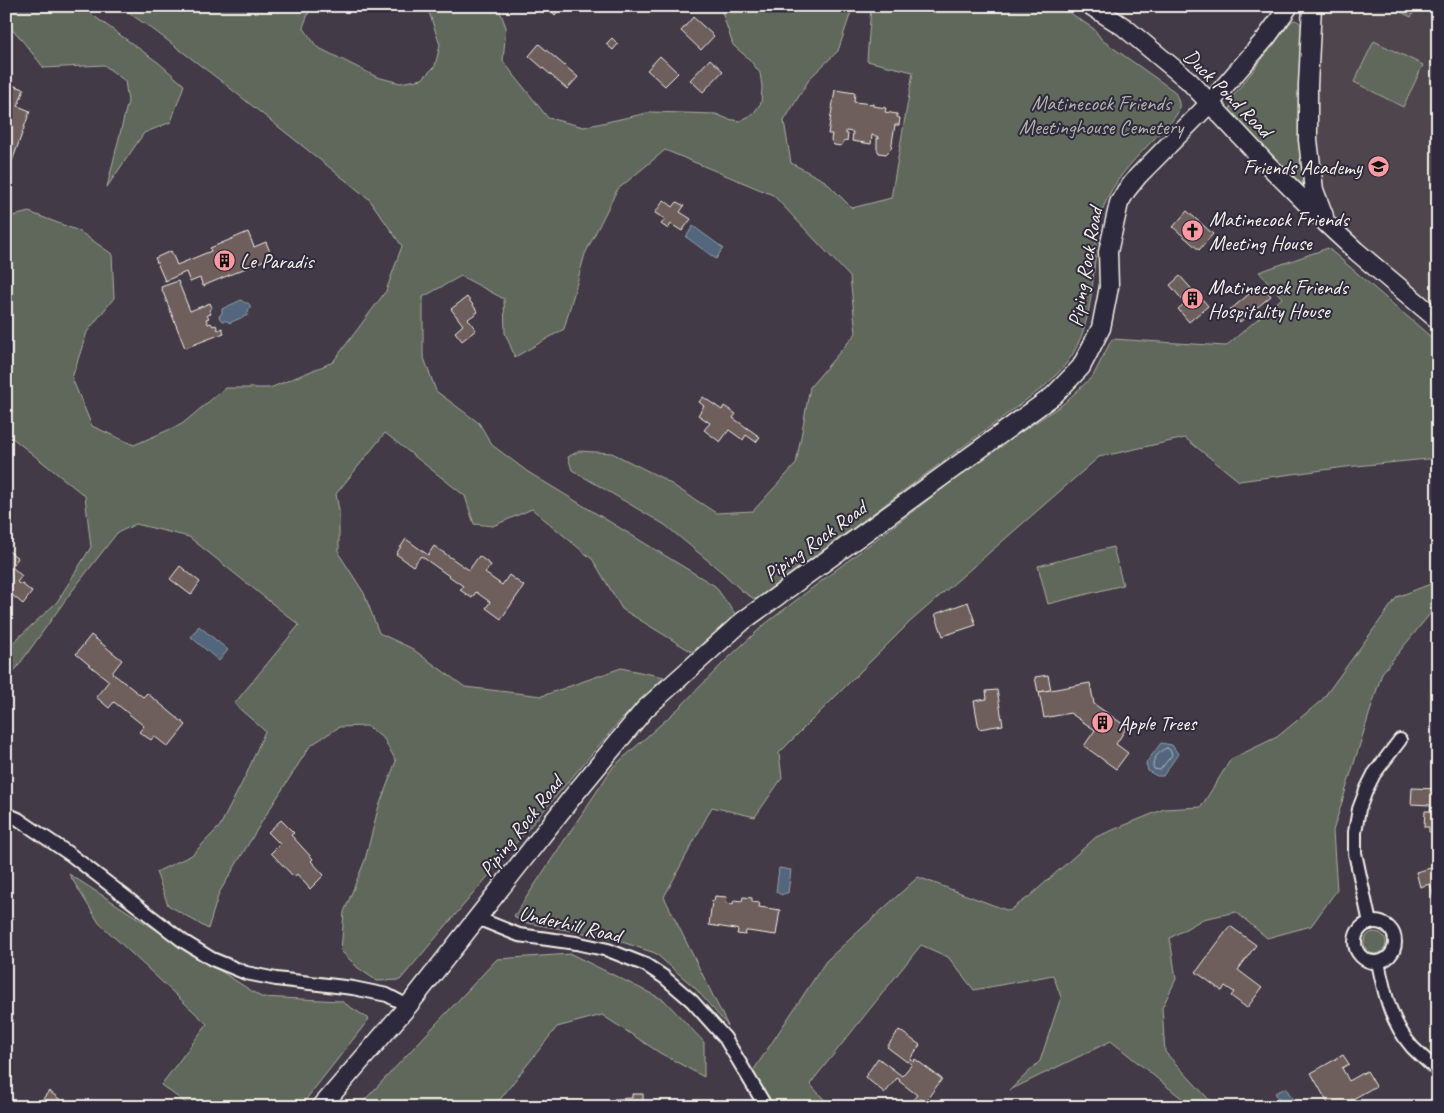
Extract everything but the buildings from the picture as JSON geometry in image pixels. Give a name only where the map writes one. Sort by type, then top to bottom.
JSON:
[{"type":"street","name":"Duck Pond Road","points":[[1091,6],[1124,27],[1189,81],[1264,161],[1327,224],[1438,320]]},
{"type":"street","name":"Piping Rock Road","points":[[321,1107],[408,1006],[573,796],[645,709],[743,621],[1053,396],[1081,367],[1101,328],[1109,287],[1108,252],[1119,203],[1138,176],[1210,103],[1266,38],[1289,6]]},
{"type":"street","points":[[1312,6],[1308,85],[1308,140],[1314,190],[1327,224]]},
{"type":"street","points":[[1370,923],[1355,853],[1355,832],[1359,809],[1367,788],[1374,774],[1400,740]]},
{"type":"street","points":[[6,814],[18,819],[71,855],[183,940],[212,959],[246,974],[353,988],[387,995],[408,1006]]},
{"type":"street","name":"Underhill Road","points":[[477,918],[518,935],[576,943],[608,950],[646,965],[664,977],[692,1001],[725,1038],[766,1107]]},
{"type":"street","points":[[1376,922],[1386,925],[1390,929],[1394,940],[1392,952],[1384,960],[1378,962],[1365,959],[1357,949],[1355,942],[1359,930],[1370,923],[1376,922]]},
{"type":"street","points":[[1378,962],[1384,994],[1396,1022],[1412,1046],[1438,1071]]},
{"type":"shaded area","name":"Friends Academy","points":[[1321,6],[1438,6],[1438,311],[1332,219],[1321,192],[1314,143]]},
{"type":"green space","points":[[6,6],[80,6],[159,63],[184,85],[171,122],[144,133],[107,187],[128,101],[125,81],[104,65],[44,68],[17,34],[6,26]]},
{"type":"green space","name":"Matinecock Friends Meetinghouse Cemetery","points":[[119,6],[317,6],[309,12],[303,27],[317,47],[377,77],[400,83],[422,79],[435,66],[440,45],[427,6],[498,6],[506,27],[503,61],[548,118],[584,127],[652,112],[716,114],[740,121],[753,114],[761,103],[762,87],[760,73],[749,59],[733,45],[720,6],[853,6],[838,51],[810,78],[784,121],[791,163],[825,181],[852,208],[891,198],[913,72],[867,61],[871,6],[1060,6],[1094,29],[1102,40],[1174,91],[1179,106],[1178,112],[1173,119],[1123,173],[1104,205],[1098,228],[1087,316],[1081,338],[1070,359],[1045,386],[756,600],[742,591],[665,525],[572,470],[568,457],[579,451],[612,453],[662,478],[716,513],[753,511],[796,464],[810,387],[856,333],[850,277],[773,195],[665,150],[617,190],[585,254],[564,329],[515,357],[505,333],[504,299],[461,276],[423,297],[423,355],[436,391],[479,423],[492,445],[528,472],[715,586],[736,615],[692,652],[622,609],[593,560],[532,509],[493,526],[474,524],[465,496],[385,433],[336,494],[339,510],[339,554],[364,593],[379,633],[411,648],[465,687],[542,696],[621,668],[664,677],[619,722],[400,980],[377,981],[358,968],[341,951],[344,912],[365,860],[378,809],[396,761],[384,739],[367,726],[339,727],[310,746],[219,893],[208,929],[168,905],[156,872],[192,855],[220,826],[246,775],[265,731],[234,704],[299,625],[189,537],[136,524],[117,533],[69,595],[6,683],[6,649],[57,602],[91,547],[85,496],[6,433],[6,226],[9,217],[29,212],[79,231],[112,254],[114,298],[87,332],[72,378],[92,426],[134,445],[182,424],[225,388],[270,388],[333,362],[386,291],[402,246],[369,199],[221,81]]},
{"type":"green space","points":[[1389,6],[1417,6],[1411,17]]},
{"type":"green space","points":[[1294,20],[1301,24],[1303,33],[1304,182],[1302,184],[1294,183],[1231,115],[1230,109],[1234,95]]},
{"type":"green space","points":[[1374,41],[1423,65],[1403,107],[1354,82]]},
{"type":"green space","points":[[1328,248],[1438,343],[1438,458],[1346,467],[1239,481],[1185,438],[1099,457],[911,621],[779,753],[782,778],[755,817],[712,807],[664,897],[728,1026],[694,987],[655,953],[607,937],[521,922],[514,916],[613,767],[680,707],[727,659],[765,624],[988,454],[1063,404],[1093,376],[1112,339],[1226,346],[1282,298],[1259,272]]},
{"type":"green space","points":[[1113,547],[1123,585],[1048,604],[1038,566]]},
{"type":"green space","points":[[1438,581],[1438,604],[1382,673],[1333,831],[1337,890],[1311,926],[1267,938],[1236,912],[1203,919],[1170,938],[1176,979],[1162,1008],[1165,1052],[1216,1107],[1193,1107],[1111,1041],[1010,1090],[1040,1061],[1061,997],[1053,975],[974,990],[948,957],[921,945],[810,1084],[831,1107],[774,1107],[753,1071],[826,961],[918,877],[1009,911],[1030,896],[1096,837],[1164,809],[1201,807],[1231,759],[1277,737],[1322,700],[1397,597]]},
{"type":"green space","points":[[69,874],[261,997],[341,1001],[369,1019],[300,1107],[191,1107],[161,1085],[207,1024],[99,923]]},
{"type":"green space","points":[[1375,932],[1383,935],[1386,943],[1383,951],[1375,954],[1367,951],[1364,943],[1367,935]]},
{"type":"green space","points":[[571,954],[664,1000],[704,1042],[704,1077],[660,1053],[602,1015],[557,1027],[494,1107],[359,1106],[497,959]]},
{"type":"water","points":[[693,226],[723,248],[716,259],[686,237]]},
{"type":"water","points":[[241,300],[250,305],[248,315],[229,323],[220,319],[219,316],[222,313],[222,309]]},
{"type":"water","points":[[199,626],[228,650],[219,661],[191,637]]},
{"type":"water","points":[[1161,743],[1172,745],[1178,754],[1163,776],[1157,776],[1148,771],[1146,763]]},
{"type":"water","points":[[779,868],[791,870],[788,893],[782,895],[776,892]]},
{"type":"water","points":[[1286,1088],[1297,1107],[1283,1107],[1275,1093]]},
{"type":"place","name":"Friends Academy","points":[[1378,167]]},
{"type":"place","name":"Matinecock Friends Meeting House","points":[[1193,231]]},
{"type":"place","name":"Le Paradis","points":[[224,261]]},
{"type":"place","name":"Matinecock Friends Hospitality House","points":[[1192,299]]},
{"type":"place","name":"Apple Trees","points":[[1102,723]]}]
